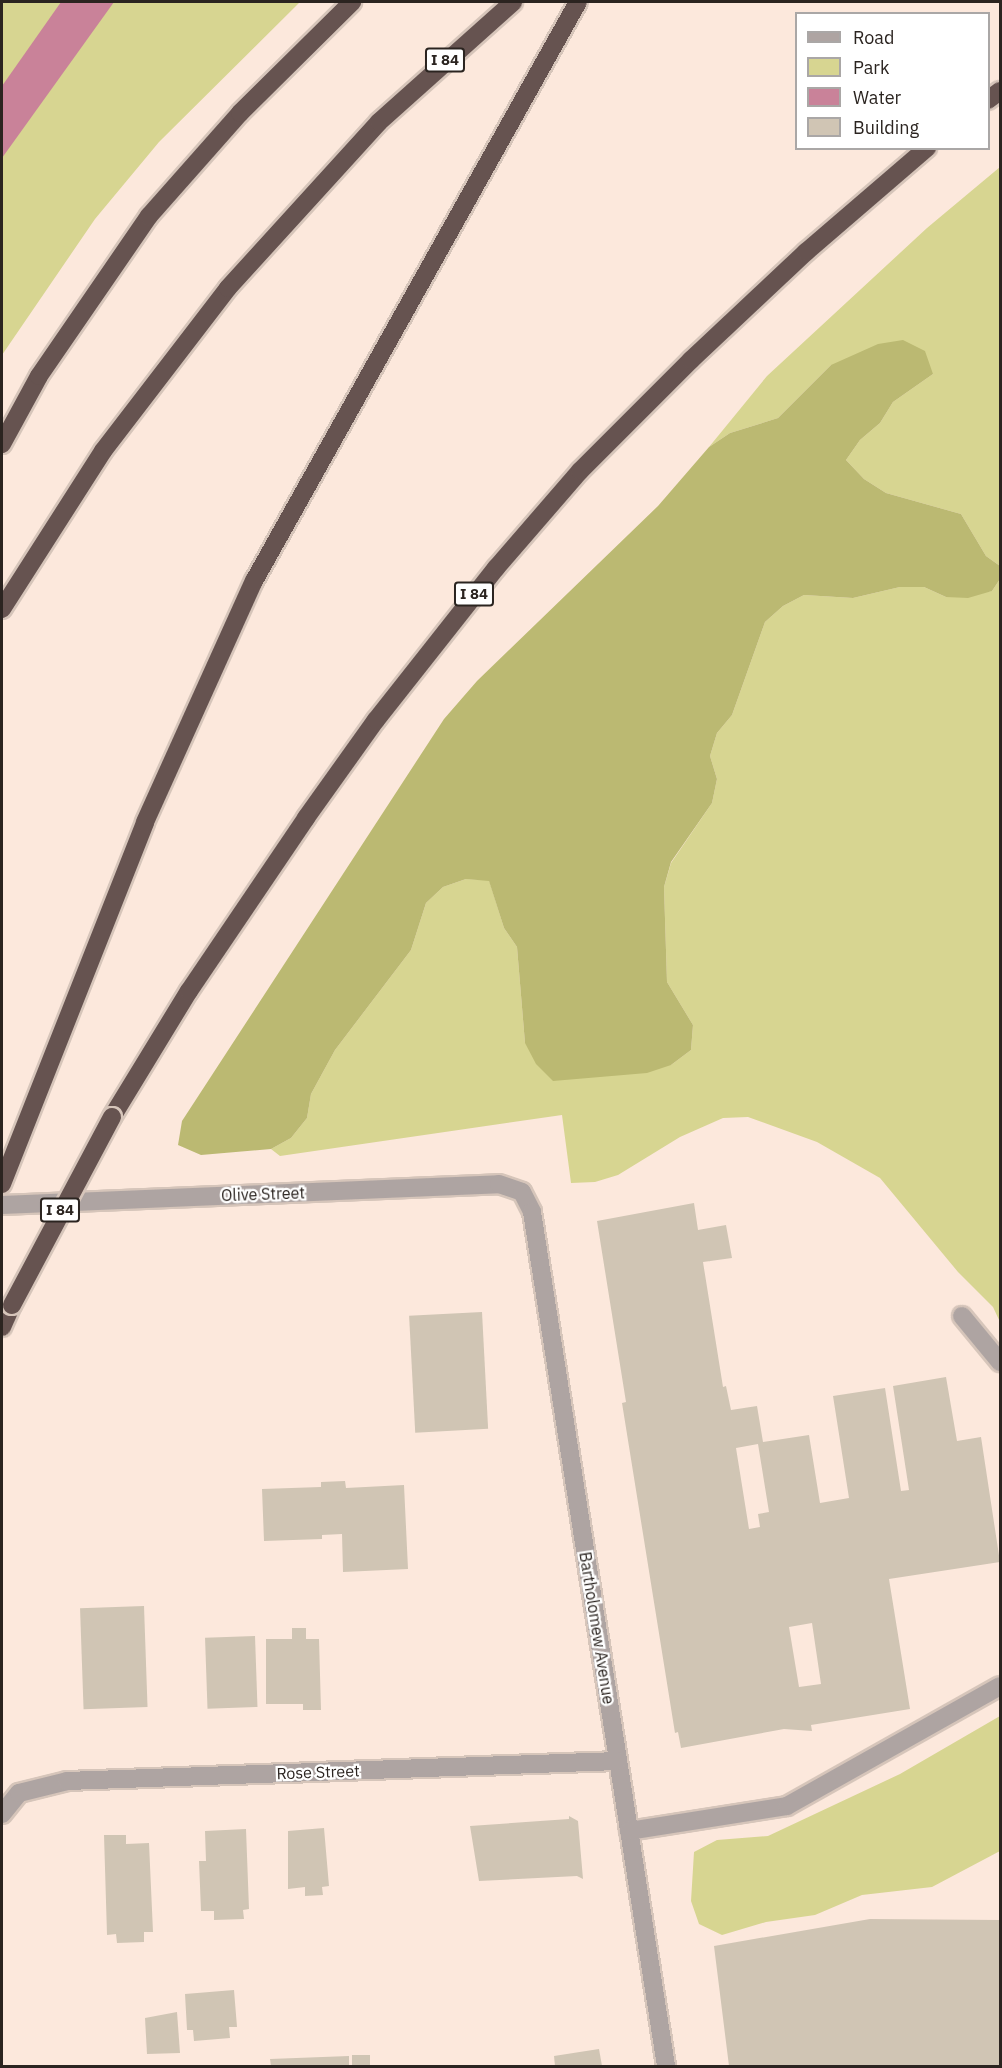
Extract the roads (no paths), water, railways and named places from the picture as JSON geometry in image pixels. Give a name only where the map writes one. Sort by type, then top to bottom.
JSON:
[{"type":"highway","points":[[2,444],[78,316],[168,192],[270,81],[352,2]]},
{"type":"highway","name":"I 84","points":[[2,609],[103,451],[177,350],[281,227],[379,122],[513,2]]},
{"type":"highway","points":[[2,1184],[149,813],[254,581],[578,2]]},
{"type":"highway","name":"I 84","points":[[2,1326],[112,1117],[275,861],[376,720],[488,577],[580,471],[683,368],[806,252],[925,150]]},
{"type":"street","name":"Olive Street","points":[[2,1205],[499,1184],[522,1192]]},
{"type":"street","name":"Bartholomew Avenue","points":[[522,1192],[532,1212],[666,2067]]},
{"type":"street","points":[[962,1316],[1000,1362]]},
{"type":"street","points":[[629,1832],[787,1806],[1000,1686]]},
{"type":"street","name":"Rose Street","points":[[2,1814],[19,1793],[67,1781],[618,1761]]},
{"type":"water","points":[[61,2],[114,2],[2,158],[2,86]]}]
